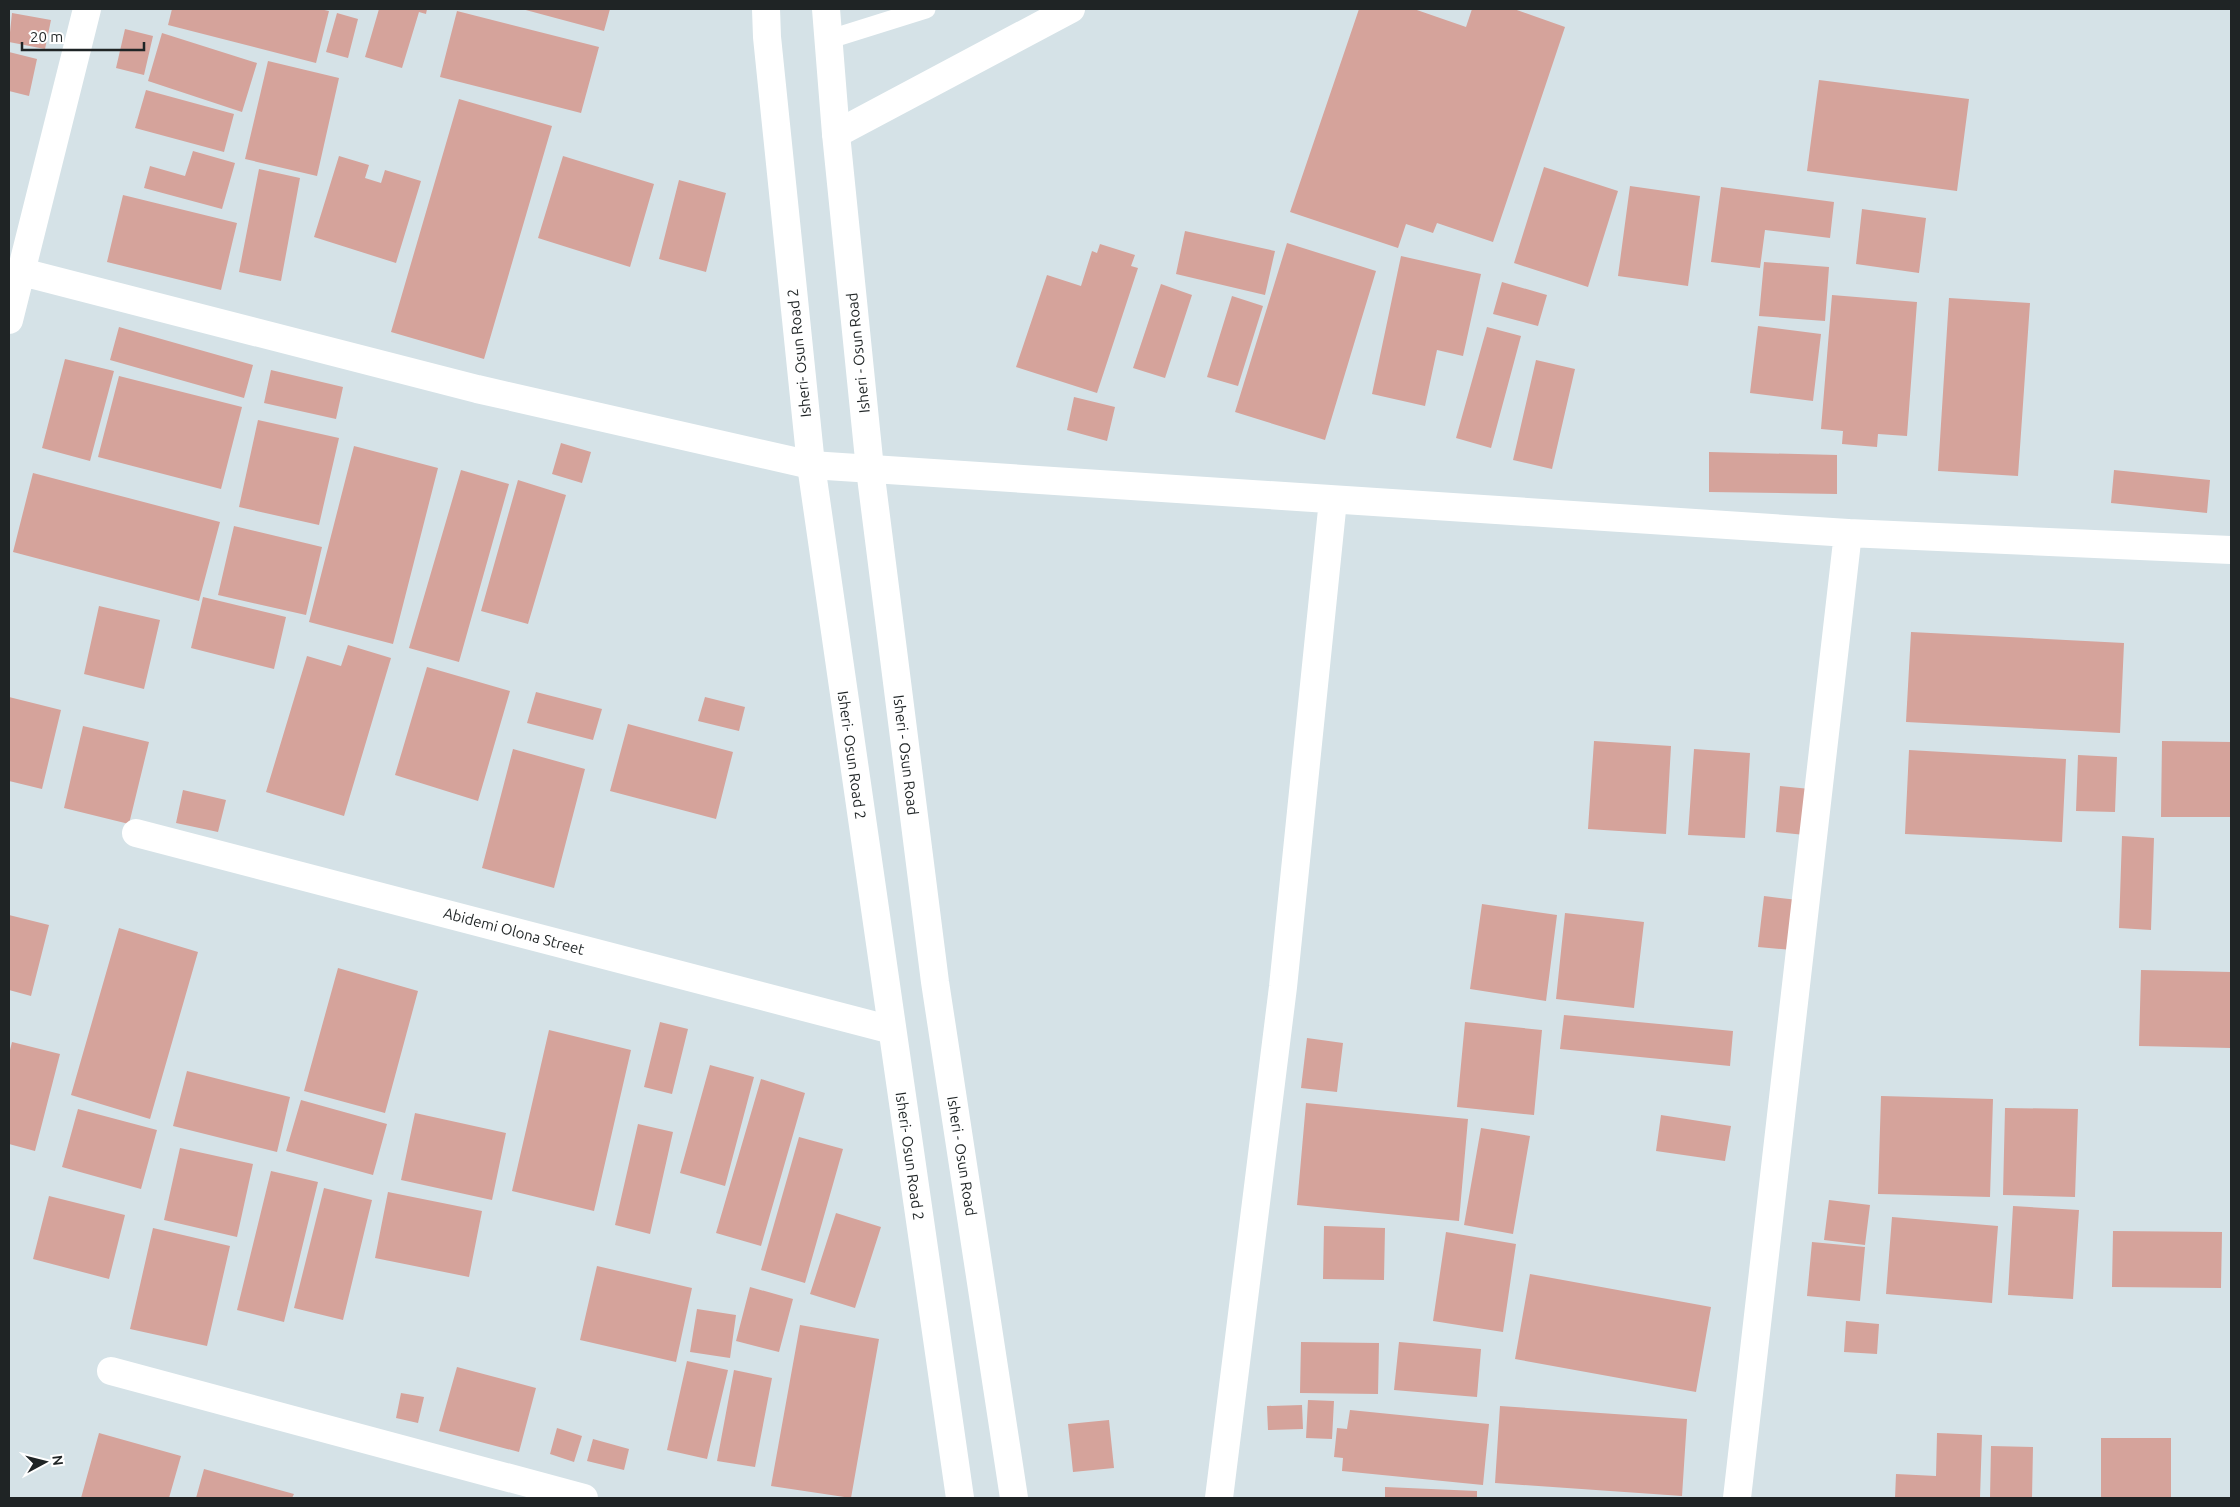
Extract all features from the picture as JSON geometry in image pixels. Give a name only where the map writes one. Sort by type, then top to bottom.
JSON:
[{"type":"street","points":[[9,320],[87,9]]},
{"type":"street","name":"Isheri- Osun Road 2","points":[[766,9],[766,37],[811,465],[960,1498]]},
{"type":"street","name":"Isheri - Osun Road","points":[[826,9],[827,40],[870,469],[935,982],[1014,1498]]},
{"type":"street","points":[[836,134],[1071,9]]},
{"type":"street","points":[[22,272],[477,389],[811,465],[1848,533],[2231,550]]},
{"type":"street","points":[[1219,1498],[1283,987],[1333,500]]},
{"type":"street","points":[[1738,1498],[1848,533]]},
{"type":"street","name":"Abidemi Olona Street","points":[[136,833],[892,1030]]},
{"type":"street","points":[[111,1371],[584,1498]]},
{"type":"lane","points":[[827,40],[899,13],[926,9]]},
{"type":"building","points":[[172,9],[320,9],[329,11],[316,63],[168,25]]},
{"type":"building","points":[[379,9],[427,9],[426,14],[419,12],[402,68],[365,57]]},
{"type":"building","points":[[522,9],[610,9],[604,31]]},
{"type":"building","points":[[1359,9],[1414,9],[1466,27],[1472,9],[1514,9],[1565,27],[1493,242],[1437,223],[1433,233],[1406,224],[1398,248],[1290,212]]},
{"type":"building","points":[[457,11],[599,47],[581,113],[440,77]]},
{"type":"building","points":[[12,13],[51,20],[45,49],[9,42]]},
{"type":"building","points":[[337,13],[358,19],[348,58],[326,52]]},
{"type":"building","points":[[125,29],[153,36],[144,75],[116,68]]},
{"type":"building","points":[[162,33],[257,63],[242,112],[148,81]]},
{"type":"building","points":[[9,52],[37,59],[29,96],[9,91]]},
{"type":"building","points":[[268,61],[339,78],[317,176],[245,159]]},
{"type":"building","points":[[1819,80],[1969,99],[1957,191],[1807,171]]},
{"type":"building","points":[[146,90],[234,114],[224,152],[135,128]]},
{"type":"building","points":[[459,99],[552,126],[484,359],[391,332]]},
{"type":"building","points":[[193,151],[235,163],[222,209],[144,188],[150,166],[185,176]]},
{"type":"building","points":[[339,156],[369,165],[365,178],[381,183],[385,170],[421,181],[396,263],[314,237]]},
{"type":"building","points":[[563,156],[654,184],[630,267],[538,238]]},
{"type":"building","points":[[1544,167],[1618,191],[1588,287],[1514,263]]},
{"type":"building","points":[[259,169],[300,178],[281,281],[239,272]]},
{"type":"building","points":[[679,180],[726,193],[706,272],[659,259]]},
{"type":"building","points":[[1630,186],[1700,196],[1688,286],[1618,276]]},
{"type":"building","points":[[1721,187],[1834,202],[1830,238],[1765,230],[1760,268],[1711,262]]},
{"type":"building","points":[[123,195],[237,223],[221,290],[107,262]]},
{"type":"building","points":[[1862,209],[1926,218],[1919,273],[1856,264]]},
{"type":"building","points":[[1185,231],[1275,251],[1265,295],[1176,274]]},
{"type":"building","points":[[1287,243],[1376,271],[1325,440],[1235,412]]},
{"type":"building","points":[[1100,244],[1135,255],[1131,266],[1138,268],[1097,393],[1016,367],[1047,275],[1081,286],[1092,251],[1097,253]]},
{"type":"building","points":[[1401,256],[1481,274],[1463,356],[1437,350],[1425,406],[1372,394]]},
{"type":"building","points":[[1764,262],[1829,267],[1825,321],[1759,316]]},
{"type":"building","points":[[1502,282],[1547,295],[1538,326],[1493,314]]},
{"type":"building","points":[[1161,284],[1192,295],[1165,378],[1133,368]]},
{"type":"building","points":[[1832,295],[1917,302],[1907,436],[1878,434],[1877,447],[1842,444],[1843,431],[1821,429]]},
{"type":"building","points":[[1232,296],[1263,306],[1238,386],[1207,377]]},
{"type":"building","points":[[1949,298],[2030,303],[2018,476],[1938,471]]},
{"type":"building","points":[[1758,326],[1821,334],[1813,401],[1750,393]]},
{"type":"building","points":[[119,327],[253,365],[244,398],[110,360]]},
{"type":"building","points":[[1487,327],[1521,336],[1491,448],[1456,438]]},
{"type":"building","points":[[65,359],[114,371],[90,461],[42,448]]},
{"type":"building","points":[[1536,360],[1575,369],[1552,469],[1513,460]]},
{"type":"building","points":[[271,370],[343,387],[336,419],[264,403]]},
{"type":"building","points":[[119,376],[242,407],[221,489],[98,457]]},
{"type":"building","points":[[1074,397],[1115,407],[1107,441],[1067,430]]},
{"type":"building","points":[[258,420],[339,438],[319,525],[239,507]]},
{"type":"building","points":[[561,443],[591,452],[582,483],[552,474]]},
{"type":"building","points":[[354,446],[438,468],[393,644],[309,622]]},
{"type":"building","points":[[1709,452],[1837,455],[1837,494],[1709,492]]},
{"type":"building","points":[[461,470],[509,484],[459,662],[409,648]]},
{"type":"building","points":[[2114,470],[2210,480],[2207,513],[2111,503]]},
{"type":"building","points":[[33,473],[220,522],[199,601],[13,552]]},
{"type":"building","points":[[518,480],[566,495],[528,624],[481,611]]},
{"type":"building","points":[[234,526],[322,547],[306,615],[218,595]]},
{"type":"building","points":[[203,597],[286,617],[274,669],[191,648]]},
{"type":"building","points":[[99,606],[160,620],[144,689],[84,674]]},
{"type":"building","points":[[1911,632],[2124,643],[2120,733],[1906,722]]},
{"type":"building","points":[[348,645],[391,658],[344,816],[266,792],[307,656],[341,666]]},
{"type":"building","points":[[427,667],[510,691],[478,801],[395,775]]},
{"type":"building","points":[[536,692],[602,709],[593,740],[527,723]]},
{"type":"building","points":[[9,697],[61,710],[42,789],[9,781]]},
{"type":"building","points":[[705,697],[745,707],[739,731],[698,721]]},
{"type":"building","points":[[628,724],[733,752],[716,819],[610,791]]},
{"type":"building","points":[[83,726],[149,742],[129,824],[64,808]]},
{"type":"building","points":[[1594,741],[1671,746],[1666,834],[1588,829]]},
{"type":"building","points":[[2162,741],[2231,742],[2231,817],[2161,817]]},
{"type":"building","points":[[513,749],[585,769],[554,888],[482,868]]},
{"type":"building","points":[[1694,749],[1750,753],[1745,838],[1688,835]]},
{"type":"building","points":[[1909,750],[2066,759],[2062,842],[1905,834]]},
{"type":"building","points":[[2078,755],[2117,757],[2115,812],[2076,811]]},
{"type":"building","points":[[1780,786],[1810,789],[1805,835],[1776,832]]},
{"type":"building","points":[[183,790],[226,800],[218,832],[176,823]]},
{"type":"building","points":[[2122,836],[2154,838],[2151,930],[2119,928]]},
{"type":"building","points":[[1764,896],[1798,900],[1793,950],[1758,947]]},
{"type":"building","points":[[1482,904],[1557,915],[1546,1001],[1470,989]]},
{"type":"building","points":[[1565,913],[1644,922],[1634,1008],[1556,999]]},
{"type":"building","points":[[9,915],[49,925],[31,996],[9,990]]},
{"type":"building","points":[[119,928],[198,952],[150,1119],[71,1095]]},
{"type":"building","points":[[338,968],[418,991],[385,1113],[304,1091]]},
{"type":"building","points":[[2141,970],[2231,972],[2231,1048],[2139,1046]]},
{"type":"building","points":[[1564,1015],[1733,1031],[1730,1066],[1560,1049]]},
{"type":"building","points":[[660,1022],[688,1029],[672,1094],[644,1087]]},
{"type":"building","points":[[1465,1022],[1542,1030],[1534,1115],[1457,1107]]},
{"type":"building","points":[[549,1030],[631,1050],[594,1211],[512,1191]]},
{"type":"building","points":[[1307,1038],[1343,1043],[1337,1092],[1301,1088]]},
{"type":"building","points":[[12,1042],[60,1054],[35,1151],[9,1144],[9,1054]]},
{"type":"building","points":[[710,1065],[754,1077],[725,1186],[680,1173]]},
{"type":"building","points":[[187,1071],[290,1097],[277,1152],[173,1126]]},
{"type":"building","points":[[761,1079],[805,1093],[761,1246],[716,1233]]},
{"type":"building","points":[[1881,1096],[1993,1099],[1990,1197],[1878,1194]]},
{"type":"building","points":[[301,1100],[387,1124],[373,1175],[286,1151]]},
{"type":"building","points":[[1306,1103],[1468,1119],[1459,1221],[1297,1205]]},
{"type":"building","points":[[2005,1108],[2078,1109],[2075,1197],[2003,1195]]},
{"type":"building","points":[[78,1109],[157,1130],[141,1189],[62,1167]]},
{"type":"building","points":[[415,1113],[506,1133],[492,1200],[401,1180]]},
{"type":"building","points":[[1661,1115],[1731,1126],[1725,1161],[1656,1151]]},
{"type":"building","points":[[638,1124],[673,1132],[650,1234],[615,1225]]},
{"type":"building","points":[[1481,1128],[1530,1136],[1513,1234],[1464,1225]]},
{"type":"building","points":[[799,1137],[843,1149],[805,1283],[761,1270]]},
{"type":"building","points":[[180,1148],[253,1164],[237,1237],[164,1220]]},
{"type":"building","points":[[271,1171],[318,1182],[284,1322],[237,1310]]},
{"type":"building","points":[[324,1188],[372,1200],[343,1320],[294,1308]]},
{"type":"building","points":[[388,1192],[482,1211],[469,1277],[375,1258]]},
{"type":"building","points":[[49,1196],[125,1215],[109,1279],[33,1259]]},
{"type":"building","points":[[1829,1200],[1870,1205],[1865,1245],[1824,1240]]},
{"type":"building","points":[[2013,1206],[2079,1210],[2073,1299],[2008,1295]]},
{"type":"building","points":[[836,1213],[881,1227],[855,1308],[810,1294]]},
{"type":"building","points":[[1892,1217],[1998,1226],[1992,1303],[1886,1294]]},
{"type":"building","points":[[1324,1226],[1385,1228],[1384,1280],[1323,1279]]},
{"type":"building","points":[[153,1228],[230,1246],[207,1346],[130,1329]]},
{"type":"building","points":[[2113,1231],[2222,1232],[2221,1288],[2112,1287]]},
{"type":"building","points":[[1446,1232],[1516,1244],[1503,1332],[1433,1321]]},
{"type":"building","points":[[1812,1242],[1865,1247],[1860,1301],[1807,1296]]},
{"type":"building","points":[[597,1266],[692,1288],[676,1362],[580,1340]]},
{"type":"building","points":[[1530,1274],[1711,1307],[1696,1392],[1515,1359]]},
{"type":"building","points":[[750,1287],[793,1299],[779,1352],[736,1341]]},
{"type":"building","points":[[697,1309],[736,1315],[730,1358],[690,1352]]},
{"type":"building","points":[[1846,1321],[1879,1324],[1877,1354],[1844,1352]]},
{"type":"building","points":[[800,1325],[879,1339],[851,1498],[771,1486]]},
{"type":"building","points":[[1301,1342],[1379,1343],[1378,1394],[1300,1393]]},
{"type":"building","points":[[1399,1342],[1481,1349],[1477,1397],[1394,1390]]},
{"type":"building","points":[[687,1361],[728,1370],[707,1459],[667,1450]]},
{"type":"building","points":[[457,1367],[536,1388],[519,1452],[439,1431]]},
{"type":"building","points":[[734,1370],[772,1378],[755,1467],[717,1461]]},
{"type":"building","points":[[401,1393],[424,1397],[418,1423],[396,1418]]},
{"type":"building","points":[[1308,1400],[1334,1401],[1332,1439],[1306,1438]]},
{"type":"building","points":[[1302,1405],[1303,1429],[1268,1430],[1267,1406]]},
{"type":"building","points":[[1500,1406],[1687,1419],[1682,1496],[1495,1483]]},
{"type":"building","points":[[1350,1410],[1489,1424],[1483,1485],[1342,1471],[1343,1458],[1334,1457],[1337,1428],[1347,1429]]},
{"type":"building","points":[[1109,1420],[1114,1468],[1073,1472],[1068,1424]]},
{"type":"building","points":[[557,1428],[582,1436],[574,1462],[550,1454]]},
{"type":"building","points":[[99,1433],[181,1456],[169,1498],[81,1498]]},
{"type":"building","points":[[1937,1433],[1982,1435],[1980,1498],[1895,1498],[1896,1474],[1936,1476]]},
{"type":"building","points":[[2101,1438],[2171,1438],[2171,1498],[2101,1498]]},
{"type":"building","points":[[593,1439],[629,1449],[624,1470],[587,1461]]},
{"type":"building","points":[[1991,1446],[2033,1447],[2032,1498],[1990,1498]]},
{"type":"building","points":[[204,1469],[294,1494],[292,1498],[196,1498]]},
{"type":"building","points":[[1385,1487],[1477,1491],[1477,1498],[1385,1498]]}]
